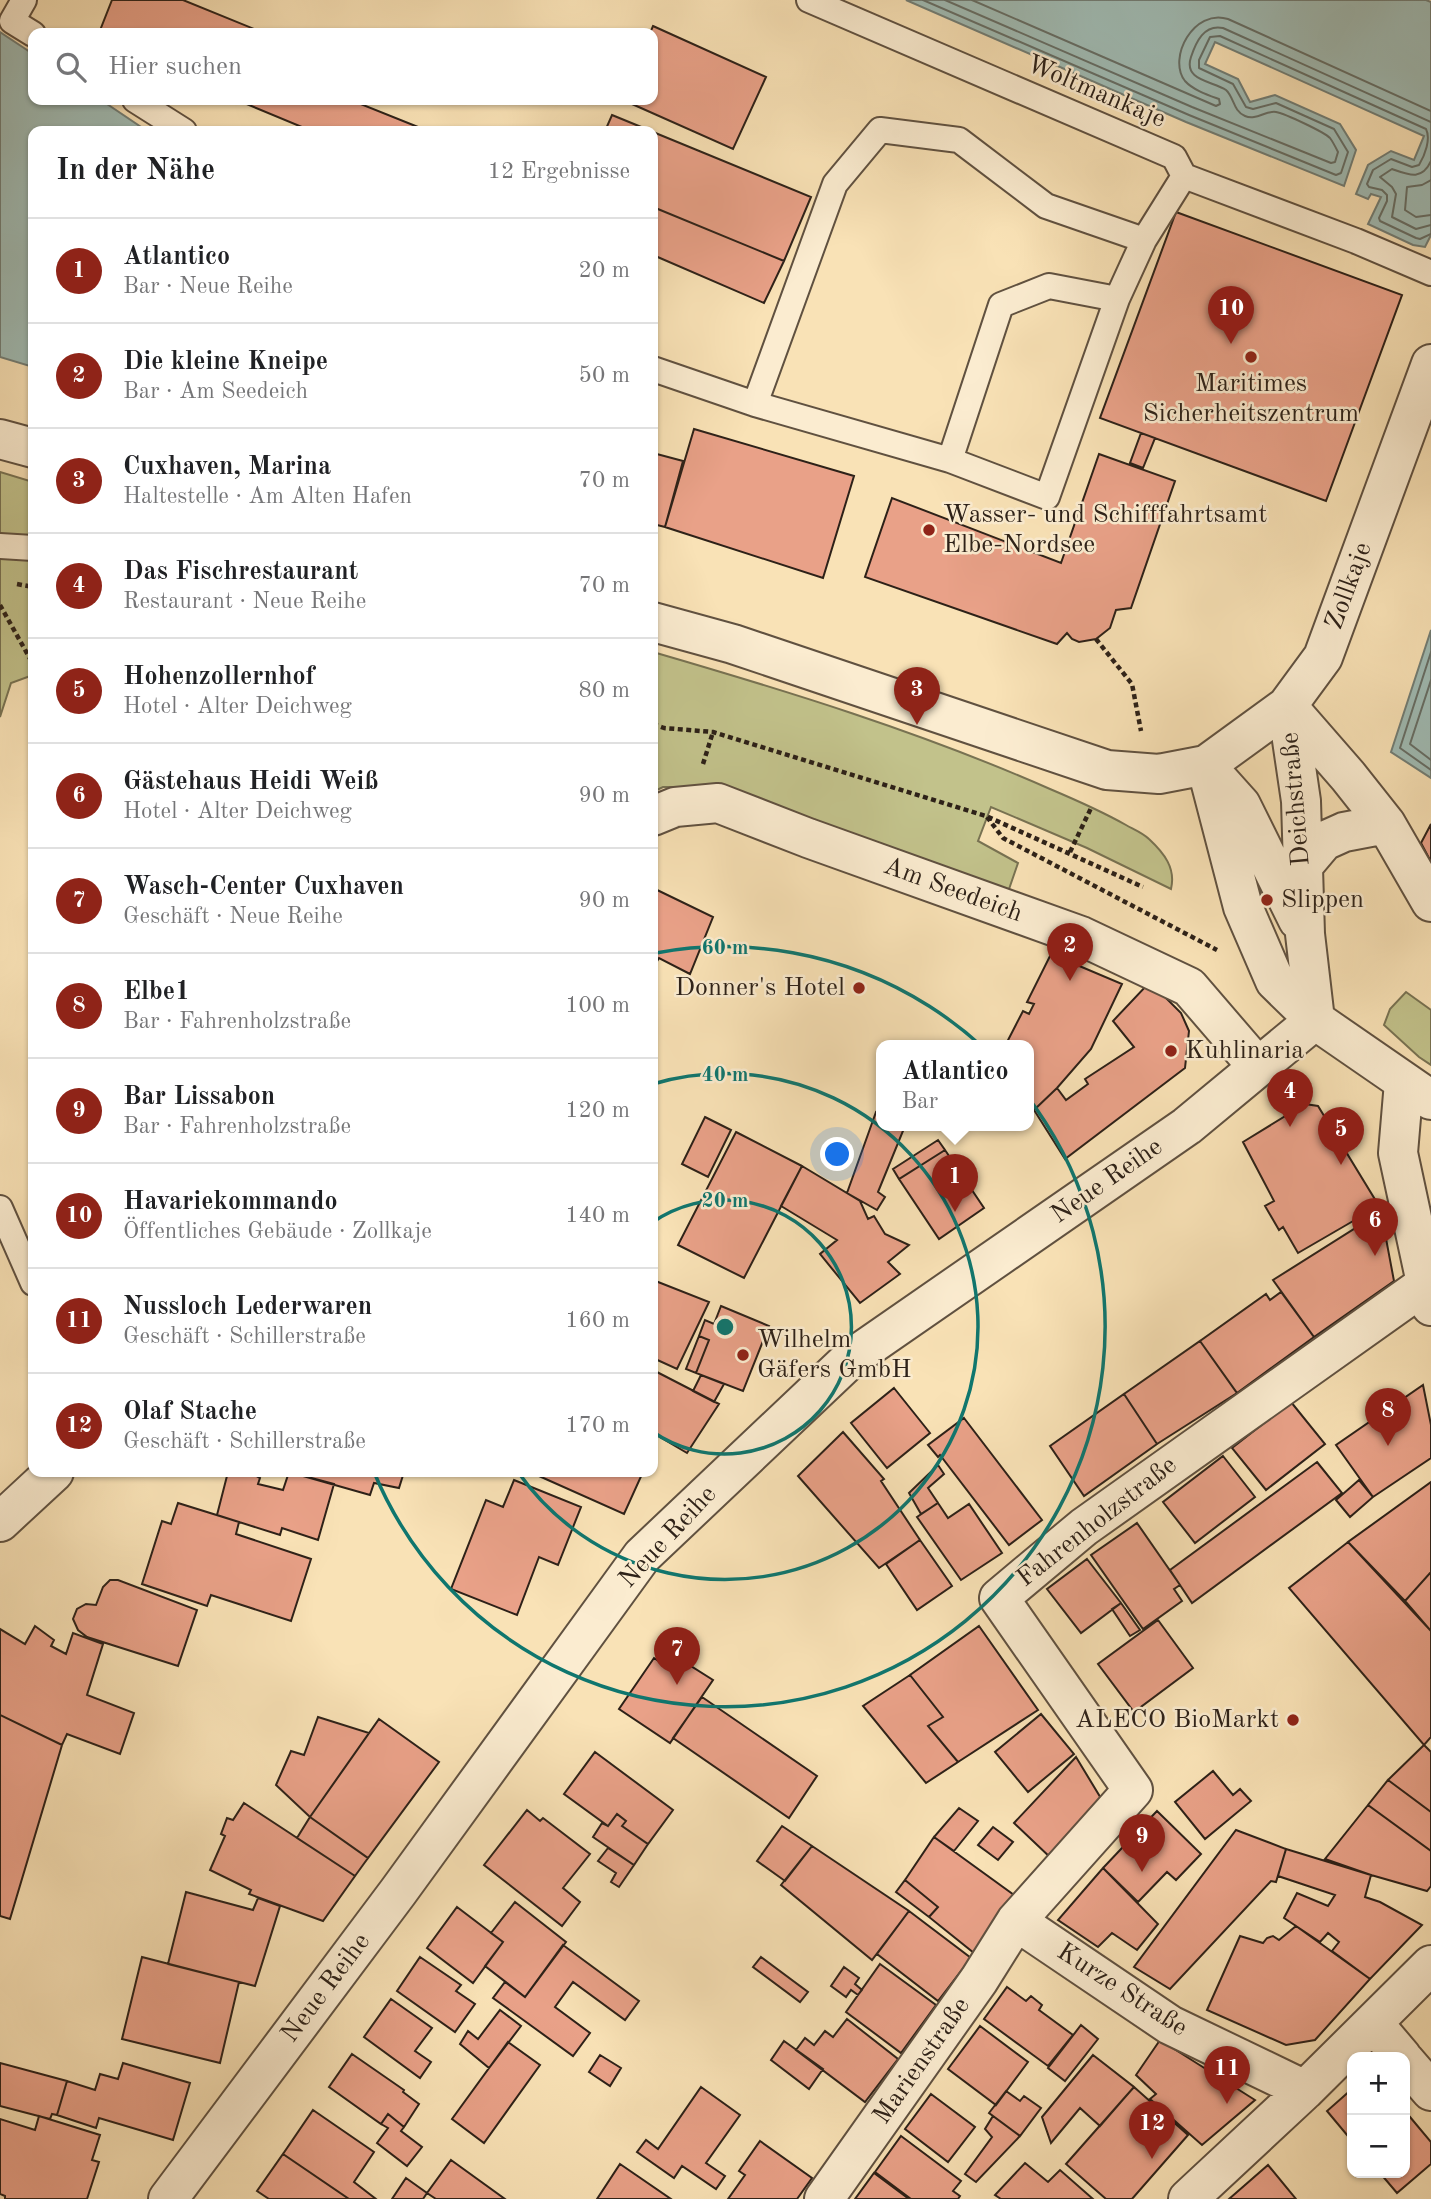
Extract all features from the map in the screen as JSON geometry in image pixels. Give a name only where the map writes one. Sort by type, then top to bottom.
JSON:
[{"type":"street","name":"Zollkaje","points":[[1206,765],[1287,706],[1322,657],[1431,364]]},
{"type":"street","points":[[0,439],[28,447]]},
{"type":"street","points":[[658,623],[746,648],[1107,770],[1159,774],[1206,765],[1242,907],[1275,981],[1315,1020],[1417,1091],[1398,1153],[1428,1295]]},
{"type":"street","points":[[1287,706],[1386,824],[1431,902]]},
{"type":"street","name":"Deichstraße","points":[[1287,706],[1301,801],[1305,934],[1315,1020]]},
{"type":"street","name":"Deichstraße","points":[[1206,765],[1241,805],[1305,934]]},
{"type":"street","name":"Am Seedeich","points":[[658,814],[675,807],[718,803],[1081,936],[1189,987],[1257,1066]]},
{"type":"street","points":[[1302,867],[1324,841],[1344,832],[1386,824]]},
{"type":"street","name":"Neue Reihe","points":[[168,2199],[398,1892],[642,1556],[849,1360],[1186,1126],[1315,1020]]},
{"type":"street","name":"Fahrenholzstraße","points":[[1016,1920],[1133,1790],[999,1598],[1084,1527],[1428,1295]]},
{"type":"street","points":[[0,1522],[49,1477]]},
{"type":"street","name":"Kurze Straße","points":[[1016,1920],[1170,2025],[1306,2090]]},
{"type":"street","name":"Marienstraße","points":[[824,2199],[979,1980],[1016,1920]]},
{"type":"street","points":[[1188,2199],[1306,2090],[1431,1965]]},
{"type":"street","points":[[1374,2024],[1397,2052]]},
{"type":"street","points":[[1410,2067],[1431,2091]]},
{"type":"lane","name":"Woltmankaje","points":[[809,0],[1174,157],[1184,176],[1431,273]]},
{"type":"lane","points":[[18,10],[29,28]]},
{"type":"lane","points":[[143,105],[176,126]]},
{"type":"lane","points":[[755,404],[835,184],[880,130],[959,140],[1046,205],[1144,240]]},
{"type":"lane","points":[[658,371],[755,404],[950,460],[1047,497],[1117,299],[1144,240],[1184,176]]},
{"type":"lane","points":[[950,460],[1001,306],[1049,286],[1117,299]]},
{"type":"lane","points":[[0,545],[28,548]]},
{"type":"lane","points":[[0,1208],[28,1272]]},
{"type":"path","points":[[0,605],[28,655]]},
{"type":"path","points":[[1096,639],[1132,684],[1138,723]]},
{"type":"path","points":[[658,726],[713,732],[986,816],[1143,887]]},
{"type":"path","points":[[708,747],[713,732]]},
{"type":"path","points":[[1070,852],[1091,807]]},
{"type":"path","points":[[986,816],[1003,838],[1275,981]]},
{"type":"green space","points":[[0,472],[28,480],[28,677],[11,683],[0,717]]},
{"type":"green space","points":[[658,654],[803,697],[903,731],[1001,768],[1088,806],[1141,833],[1154,844],[1164,855],[1170,868],[1171,889],[1087,848],[991,807],[978,841],[1018,863],[1008,892],[695,787],[663,787],[658,790]]},
{"type":"green space","points":[[1406,992],[1431,1010],[1431,1065],[1384,1025],[1390,1009]]},
{"type":"water","points":[[906,0],[1431,2],[1431,235],[1425,247],[1413,245],[1368,224],[1381,197],[1371,194],[1368,199],[1356,194],[1368,165],[1391,151],[1414,160],[1424,136],[1215,42],[1205,64],[1238,79],[1250,102],[1275,95],[1340,124],[1356,150],[1344,186],[1186,122]]},
{"type":"water","points":[[0,32],[28,51],[28,105],[108,105],[140,126],[28,126],[28,365],[0,357]]},
{"type":"water","points":[[1431,630],[1431,778],[1391,752]]},
{"type":"building","points":[[112,0],[183,0],[252,28],[101,28]]},
{"type":"building","points":[[658,28],[766,77],[733,149],[634,105],[658,105]]},
{"type":"building","points":[[249,105],[363,105],[416,126],[300,126]]},
{"type":"building","points":[[612,115],[639,126],[607,126]]},
{"type":"building","points":[[658,134],[811,197],[784,261],[658,209]]},
{"type":"building","points":[[658,209],[784,261],[764,303],[658,257]]},
{"type":"building","name":"Maritimes Sicherheitszentrum","points":[[1176,212],[1402,295],[1326,501],[1100,418]]},
{"type":"building","points":[[694,429],[854,476],[823,578],[665,527]]},
{"type":"building","points":[[1141,433],[1155,438],[1143,468],[1130,463]]},
{"type":"building","points":[[658,454],[683,461],[665,527],[658,525]]},
{"type":"building","name":"Wasser- und Schifffahrtsamt Elbe-Nordsee","points":[[1099,454],[1175,481],[1131,608],[1116,610],[1110,628],[1096,639],[1079,642],[1067,633],[1057,644],[865,577],[892,498],[1061,563]]},
{"type":"building","points":[[1431,824],[1431,862],[1421,843]]},
{"type":"building","points":[[658,890],[713,917],[690,974],[659,958]]},
{"type":"building","points":[[1051,954],[1122,984],[1091,1049],[1034,1110],[1034,1040],[1008,1040],[1023,1011],[1029,1014],[1034,1004],[1027,1002]]},
{"type":"building","points":[[1147,985],[1165,997],[1181,1013],[1189,1031],[1185,1068],[1065,1159],[1034,1110],[1057,1088],[1066,1100],[1088,1084],[1085,1079],[1134,1047],[1113,1021]]},
{"type":"building","points":[[1305,1104],[1318,1106],[1379,1206],[1298,1253],[1283,1227],[1279,1230],[1265,1206],[1274,1201],[1243,1142]]},
{"type":"building","points":[[876,1112],[876,1131],[903,1131],[878,1192],[885,1197],[877,1210],[847,1193]]},
{"type":"building","points":[[705,1117],[731,1130],[708,1177],[682,1164]]},
{"type":"building","points":[[736,1132],[802,1166],[744,1278],[678,1245]]},
{"type":"building","points":[[938,1140],[945,1150],[899,1179],[893,1169]]},
{"type":"building","points":[[945,1150],[984,1208],[939,1239],[899,1179]]},
{"type":"building","points":[[802,1166],[860,1201],[868,1219],[874,1216],[885,1234],[909,1245],[888,1262],[900,1274],[860,1303],[820,1254],[837,1240],[781,1206]]},
{"type":"building","points":[[1381,1212],[1394,1281],[1314,1337],[1273,1280]]},
{"type":"building","points":[[658,1282],[709,1302],[677,1369],[658,1360]]},
{"type":"building","points":[[1281,1292],[1314,1337],[1237,1393],[1200,1341],[1266,1294],[1270,1300]]},
{"type":"building","points":[[721,1306],[769,1326],[743,1391],[696,1373],[709,1340],[699,1336],[705,1320],[714,1324]]},
{"type":"building","points":[[699,1336],[709,1340],[696,1373],[686,1369]]},
{"type":"building","points":[[1200,1341],[1237,1393],[1157,1444],[1124,1394]]},
{"type":"building","points":[[658,1373],[719,1404],[687,1453],[658,1436]]},
{"type":"building","points":[[701,1375],[724,1384],[714,1402],[693,1391]]},
{"type":"building","points":[[1423,1385],[1431,1425],[1431,1458],[1373,1497],[1336,1445]]},
{"type":"building","points":[[894,1388],[930,1433],[887,1468],[851,1423]]},
{"type":"building","points":[[1124,1394],[1157,1444],[1084,1496],[1050,1446]]},
{"type":"building","points":[[1291,1402],[1325,1444],[1266,1490],[1232,1448]]},
{"type":"building","points":[[964,1418],[1042,1520],[1009,1545],[940,1455],[938,1457],[928,1445]]},
{"type":"building","points":[[843,1432],[884,1479],[881,1481],[920,1540],[879,1568],[798,1476]]},
{"type":"building","points":[[1223,1456],[1255,1497],[1195,1543],[1163,1502]]},
{"type":"building","points":[[1317,1462],[1342,1493],[1192,1603],[1170,1570]]},
{"type":"building","points":[[938,1465],[944,1474],[928,1488],[938,1503],[921,1514],[909,1493]]},
{"type":"building","points":[[227,1477],[258,1477],[258,1484],[283,1490],[287,1477],[308,1477],[334,1484],[318,1540],[282,1528],[280,1535],[217,1515]]},
{"type":"building","points":[[307,1477],[402,1477],[399,1488],[374,1483],[370,1495]]},
{"type":"building","points":[[541,1477],[641,1477],[624,1514]]},
{"type":"building","points":[[514,1480],[581,1507],[558,1565],[539,1557],[517,1615],[451,1589],[486,1500],[503,1507]]},
{"type":"building","points":[[1359,1480],[1373,1497],[1350,1517],[1336,1500]]},
{"type":"building","points":[[1431,1482],[1431,1572],[1405,1601],[1348,1542]]},
{"type":"building","points":[[178,1503],[239,1522],[236,1534],[311,1559],[291,1621],[211,1595],[207,1606],[142,1584],[162,1521],[171,1524]]},
{"type":"building","points":[[938,1503],[948,1518],[969,1504],[1002,1553],[961,1580],[917,1517]]},
{"type":"building","points":[[1137,1523],[1180,1585],[1174,1589],[1182,1601],[1143,1629],[1091,1555]]},
{"type":"building","points":[[920,1540],[952,1586],[917,1610],[886,1564]]},
{"type":"building","points":[[1348,1542],[1431,1631],[1431,1737],[1424,1745],[1289,1588]]},
{"type":"building","points":[[1087,1559],[1121,1603],[1081,1633],[1047,1589]]},
{"type":"building","points":[[1431,1572],[1431,1631],[1405,1601]]},
{"type":"building","points":[[110,1580],[118,1580],[197,1610],[178,1666],[87,1637],[78,1630],[73,1619],[77,1609],[86,1604],[96,1605],[103,1587]]},
{"type":"building","points":[[1121,1603],[1140,1630],[1130,1636],[1112,1609]]},
{"type":"building","points":[[1158,1620],[1193,1668],[1134,1712],[1098,1664]]},
{"type":"building","points":[[35,1626],[54,1640],[51,1646],[66,1654],[73,1633],[103,1644],[87,1695],[134,1713],[120,1754],[67,1734],[62,1745],[0,1715],[0,1629],[25,1644]]},
{"type":"building","points":[[979,1626],[1038,1710],[958,1762],[928,1726],[943,1717],[910,1675]]},
{"type":"building","points":[[654,1658],[671,1669],[678,1658],[713,1680],[670,1743],[619,1709]]},
{"type":"building","points":[[910,1675],[943,1717],[928,1726],[958,1762],[926,1783],[863,1706]]},
{"type":"building","points":[[702,1697],[817,1776],[789,1818],[673,1738]]},
{"type":"building","points":[[1041,1714],[1074,1754],[1028,1792],[995,1752]]},
{"type":"building","points":[[0,1715],[62,1745],[10,1919],[0,1916]]},
{"type":"building","points":[[318,1717],[369,1733],[310,1817],[276,1785],[291,1751],[304,1755]]},
{"type":"building","points":[[379,1719],[439,1762],[368,1858],[310,1817]]},
{"type":"building","points":[[1424,1745],[1431,1752],[1431,1812],[1388,1780]]},
{"type":"building","points":[[595,1752],[673,1810],[648,1844],[622,1826],[626,1821],[617,1814],[608,1826],[564,1794]]},
{"type":"building","points":[[1076,1757],[1102,1800],[1053,1860],[1014,1823]]},
{"type":"building","points":[[1213,1771],[1233,1795],[1240,1789],[1251,1801],[1205,1839],[1175,1802]]},
{"type":"building","points":[[1388,1780],[1431,1812],[1431,1851],[1368,1805]]},
{"type":"building","points":[[244,1803],[355,1876],[323,1921],[249,1894],[251,1890],[210,1870],[225,1836],[221,1834],[227,1818],[233,1820]]},
{"type":"building","points":[[1368,1805],[1431,1851],[1431,1886],[1427,1891],[1325,1859]]},
{"type":"building","points":[[959,1808],[978,1821],[954,1851],[934,1837]]},
{"type":"building","points":[[527,1810],[540,1821],[543,1818],[590,1854],[563,1888],[580,1902],[562,1926],[484,1865]]},
{"type":"building","points":[[1157,1811],[1201,1854],[1176,1880],[1167,1872],[1138,1902],[1103,1868]]},
{"type":"building","points":[[617,1814],[626,1821],[622,1826],[648,1844],[634,1865],[593,1837],[602,1823],[608,1826]]},
{"type":"building","points":[[310,1817],[368,1858],[355,1876],[297,1838]]},
{"type":"building","points":[[782,1826],[812,1846],[785,1881],[757,1861]]},
{"type":"building","points":[[993,1827],[1013,1842],[998,1860],[978,1845]]},
{"type":"building","points":[[1236,1830],[1286,1849],[1276,1882],[1271,1881],[1170,1989],[1134,1967]]},
{"type":"building","points":[[934,1837],[1014,1895],[974,1953],[929,1917],[938,1907],[905,1880]]},
{"type":"building","points":[[812,1846],[909,1911],[872,1960],[781,1885]]},
{"type":"building","points":[[608,1848],[634,1865],[619,1887],[611,1882],[616,1873],[598,1861]]},
{"type":"building","points":[[1286,1849],[1371,1875],[1365,1897],[1380,1902],[1422,1925],[1370,1979],[1332,1951],[1339,1942],[1328,1933],[1320,1942],[1284,1918],[1297,1893],[1328,1906],[1335,1895],[1278,1876]]},
{"type":"building","points":[[1103,1868],[1158,1924],[1137,1950],[1112,1933],[1098,1947],[1058,1920]]},
{"type":"building","points":[[905,1880],[938,1907],[929,1917],[896,1892]]},
{"type":"building","points":[[186,1892],[253,1910],[258,1898],[280,1906],[255,1986],[168,1964]]},
{"type":"building","points":[[515,1902],[566,1942],[525,1997],[485,1966],[503,1942],[491,1933]]},
{"type":"building","points":[[457,1907],[503,1942],[473,1983],[427,1948]]},
{"type":"building","points":[[909,1911],[971,1958],[938,2001],[877,1954]]},
{"type":"building","points":[[1296,1926],[1370,1979],[1315,2040],[1286,2045],[1207,2010],[1240,1936],[1263,1943],[1273,1936],[1279,1940]]},
{"type":"building","points":[[563,1945],[639,2001],[625,2020],[573,1982],[555,2007],[590,2033],[573,2056],[493,1998],[505,1982],[525,1997]]},
{"type":"building","points":[[142,1957],[239,1982],[220,2063],[122,2039]]},
{"type":"building","points":[[420,1957],[461,1985],[456,1991],[475,2004],[455,2032],[397,1991]]},
{"type":"building","points":[[761,1957],[808,1992],[800,2002],[753,1967]]},
{"type":"building","points":[[880,1964],[936,2005],[901,2053],[846,2012]]},
{"type":"building","points":[[844,1967],[859,1978],[855,1984],[862,1990],[858,1995],[851,1990],[846,1997],[831,1986]]},
{"type":"building","points":[[1007,1987],[1026,2001],[1031,1996],[1042,2005],[1039,2010],[1073,2035],[1048,2066],[984,2019]]},
{"type":"building","points":[[391,1999],[432,2028],[415,2051],[431,2062],[420,2078],[364,2037]]},
{"type":"building","points":[[500,2010],[521,2026],[489,2068],[460,2044],[468,2031],[478,2039]]},
{"type":"building","points":[[847,2019],[898,2059],[865,2102],[796,2050],[805,2038],[814,2045],[825,2031],[833,2037]]},
{"type":"building","points":[[1081,2025],[1098,2039],[1065,2081],[1048,2068]]},
{"type":"building","points":[[980,2026],[1028,2062],[996,2105],[948,2069]]},
{"type":"building","points":[[1160,2040],[1255,2100],[1202,2145],[1150,2099],[1156,2094],[1136,2075]]},
{"type":"building","points":[[784,2041],[823,2069],[809,2089],[771,2060]]},
{"type":"building","points":[[508,2042],[540,2065],[484,2143],[452,2119]]},
{"type":"building","points":[[352,2054],[404,2090],[403,2092],[419,2104],[404,2127],[388,2114],[381,2124],[329,2087]]},
{"type":"building","points":[[600,2055],[621,2068],[610,2086],[589,2072]]},
{"type":"building","points":[[1093,2055],[1134,2087],[1100,2126],[1080,2108],[1051,2143],[1042,2117]]},
{"type":"building","points":[[0,2063],[67,2081],[57,2115],[52,2114],[50,2119],[0,2106]]},
{"type":"building","points":[[123,2063],[190,2083],[173,2140],[99,2118],[96,2128],[57,2115],[67,2081],[95,2090],[100,2074],[118,2079]]},
{"type":"building","points":[[701,2087],[740,2115],[706,2163],[725,2176],[716,2189],[682,2166],[674,2178],[637,2152],[646,2140],[658,2149]]},
{"type":"building","points":[[1134,2087],[1188,2135],[1132,2199],[1106,2199],[1066,2164]]},
{"type":"building","points":[[1006,2091],[1020,2101],[1024,2096],[1041,2108],[1020,2136],[989,2113]]},
{"type":"building","points":[[1347,2093],[1347,2135],[1327,2111]]},
{"type":"building","points":[[931,2094],[975,2127],[948,2162],[905,2129]]},
{"type":"building","points":[[313,2110],[374,2152],[354,2182],[376,2199],[349,2199],[283,2154]]},
{"type":"building","points":[[388,2114],[404,2127],[401,2131],[422,2147],[407,2166],[377,2143],[388,2128],[381,2124]]},
{"type":"building","points":[[39,2116],[100,2135],[92,2160],[99,2162],[87,2199],[5,2199],[5,2196],[0,2194],[0,2119],[35,2130]]},
{"type":"building","points":[[993,2116],[1020,2136],[976,2182],[965,2174],[992,2137],[985,2129]]},
{"type":"building","points":[[1410,2117],[1431,2142],[1431,2164],[1397,2193],[1384,2178],[1410,2178]]},
{"type":"building","points":[[901,2136],[961,2181],[953,2191],[960,2196],[958,2199],[911,2199],[875,2172]]},
{"type":"building","points":[[760,2141],[812,2178],[797,2199],[728,2199],[745,2175],[739,2171]]},
{"type":"building","points":[[283,2154],[349,2199],[269,2199],[257,2191]]},
{"type":"building","points":[[451,2160],[505,2199],[436,2199],[427,2193]]},
{"type":"building","points":[[1025,2163],[1048,2182],[1060,2170],[1093,2199],[1001,2199],[995,2195]]},
{"type":"building","points":[[620,2164],[671,2199],[597,2199]]},
{"type":"building","points":[[1268,2165],[1296,2199],[1229,2199]]},
{"type":"building","points":[[874,2173],[909,2199],[855,2199]]},
{"type":"building","points":[[406,2178],[427,2193],[423,2199],[392,2199]]},
{"type":"place","name":"Havariekommando","points":[[1231,344]]},
{"type":"place","name":"Maritimes Sicherheitszentrum","points":[[1251,357]]},
{"type":"place","name":"Wasser- und Schifffahrtsamt Elbe-Nordsee","points":[[929,530]]},
{"type":"place","name":"Cuxhaven, Marina","points":[[917,725]]},
{"type":"place","name":"Slippen","points":[[1267,900]]},
{"type":"place","name":"Die kleine Kneipe","points":[[1070,981]]},
{"type":"place","name":"Donner's Hotel","points":[[859,988]]},
{"type":"place","name":"Kuhlinaria","points":[[1171,1051]]},
{"type":"place","name":"Das Fischrestaurant","points":[[1290,1127]]},
{"type":"place","name":"Hohenzollernhof","points":[[1341,1165]]},
{"type":"place","name":"Atlantico","points":[[955,1212]]},
{"type":"place","name":"Gästehaus Heidi Weiß","points":[[1375,1256]]},
{"type":"place","name":"Wilhelm Gäfers GmbH","points":[[743,1355]]},
{"type":"place","name":"Elbe1","points":[[1388,1446]]},
{"type":"place","name":"Wasch-Center Cuxhaven","points":[[677,1685]]},
{"type":"place","name":"ALECO BioMarkt","points":[[1293,1720]]},
{"type":"place","name":"Bar Lissabon","points":[[1142,1872]]},
{"type":"place","name":"Nussloch Lederwaren","points":[[1227,2104]]},
{"type":"place","name":"Olaf Stache","points":[[1152,2159]]}]
